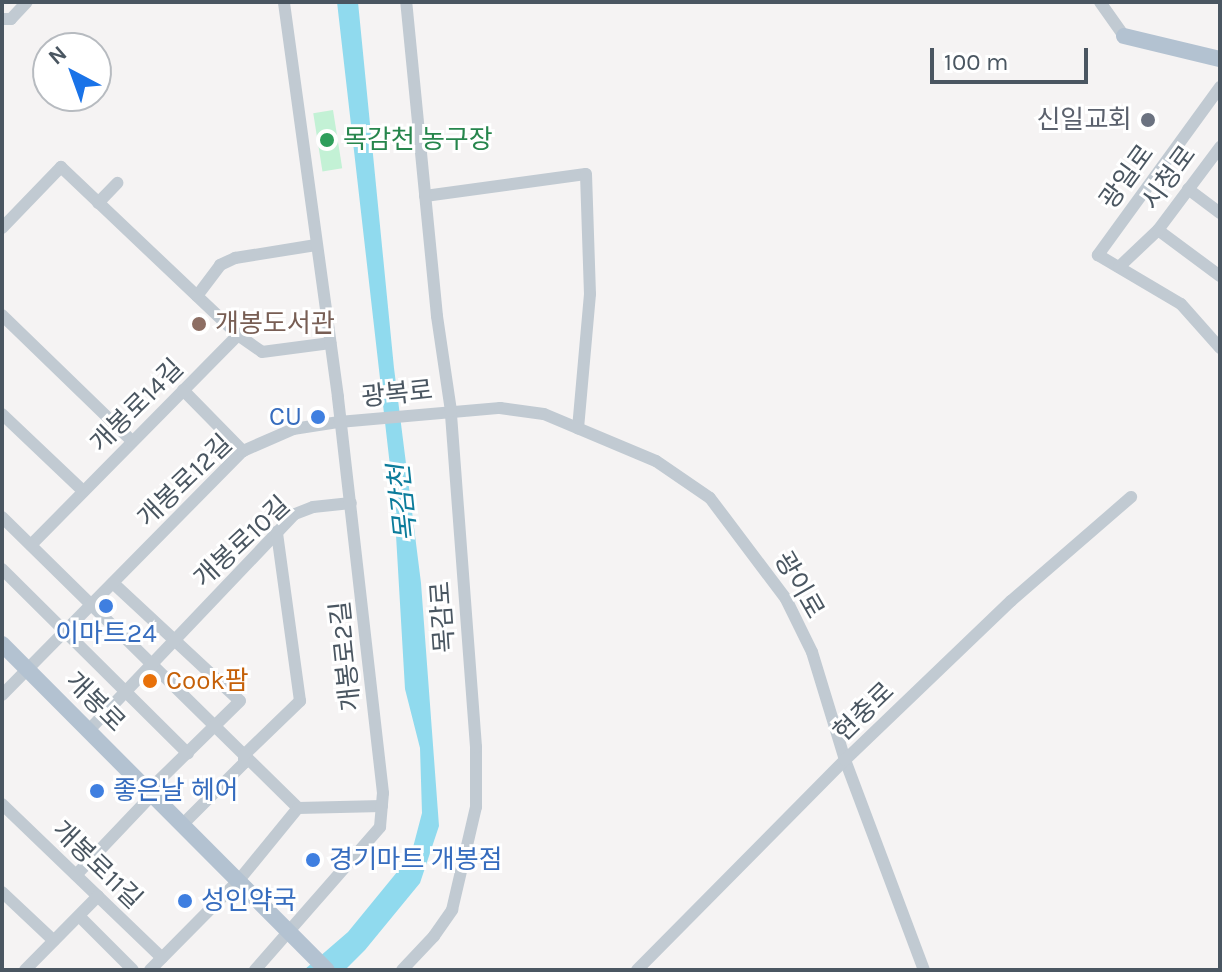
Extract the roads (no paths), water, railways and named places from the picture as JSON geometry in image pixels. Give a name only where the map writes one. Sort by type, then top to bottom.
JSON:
[{"type":"main road","points":[[1124,36],[1220,59]]},
{"type":"main road","name":"개봉로","points":[[2,644],[327,970]]},
{"type":"street","points":[[2,19],[11,19],[27,2]]},
{"type":"street","name":"개봉로2길","points":[[255,970],[359,856],[380,827],[382,806],[343,422],[284,2]]},
{"type":"street","name":"목감로","points":[[402,970],[434,936],[452,910],[476,807],[476,747],[406,2]]},
{"type":"street","points":[[1100,2],[1124,36]]},
{"type":"street","name":"광일로","points":[[1119,267],[1098,255],[1220,87]]},
{"type":"street","name":"시청로","points":[[1119,267],[1158,230],[1219,150]]},
{"type":"street","points":[[4,221],[61,167],[238,335],[262,352],[330,343]]},
{"type":"street","points":[[425,196],[586,174],[590,294],[578,428]]},
{"type":"street","points":[[98,203],[117,183]]},
{"type":"street","points":[[1188,189],[1220,213]]},
{"type":"street","points":[[1158,230],[1220,276]]},
{"type":"street","points":[[197,296],[220,265],[235,258],[316,245]]},
{"type":"street","points":[[1119,267],[1181,304],[1219,344]]},
{"type":"street","points":[[2,315],[132,441]]},
{"type":"street","name":"개봉로14길","points":[[31,545],[238,335]]},
{"type":"street","points":[[183,390],[243,451]]},
{"type":"street","name":"광이로","points":[[445,411],[500,408],[530,412],[578,428],[656,461],[710,498],[752,549],[786,599],[812,652],[845,760],[924,970]]},
{"type":"street","name":"광복로","points":[[343,422],[445,411]]},
{"type":"street","points":[[2,414],[83,491]]},
{"type":"street","name":"개봉로12길","points":[[28,669],[243,451],[293,429],[343,422]]},
{"type":"street","name":"현충로","points":[[637,970],[845,760],[1011,601],[1131,497]]},
{"type":"street","name":"개봉로10길","points":[[89,730],[295,514],[313,507],[351,503]]},
{"type":"street","points":[[2,517],[298,808],[382,806]]},
{"type":"street","points":[[183,824],[244,763],[244,755],[300,701],[277,532]]},
{"type":"street","points":[[2,569],[188,754]]},
{"type":"street","points":[[76,875],[240,701],[175,637],[164,632],[113,583]]},
{"type":"street","points":[[2,695],[28,669]]},
{"type":"street","name":"개봉로11길","points":[[2,804],[162,958]]},
{"type":"street","points":[[150,970],[239,880],[298,808]]},
{"type":"street","points":[[2,892],[54,941]]},
{"type":"street","points":[[25,970],[98,896]]},
{"type":"street","points":[[79,916],[133,970]]},
{"type":"water","name":"목감천","points":[[337,2],[358,2],[394,368],[421,583],[439,826],[420,883],[365,950],[345,970],[304,970],[348,932],[411,855],[422,813],[420,748],[405,689],[394,501]]},
{"type":"place","name":"신일교회","points":[[1148,120]]},
{"type":"place","name":"목감천 농구장","points":[[327,140]]},
{"type":"place","name":"개봉도서관","points":[[199,324]]},
{"type":"place","name":"CU","points":[[318,417]]},
{"type":"place","name":"이마트24","points":[[106,606]]},
{"type":"place","name":"Cook팜","points":[[150,681]]},
{"type":"place","name":"좋은날 헤어","points":[[97,791]]},
{"type":"place","name":"경기마트 개봉점","points":[[313,860]]},
{"type":"place","name":"성인약국","points":[[185,901]]}]
